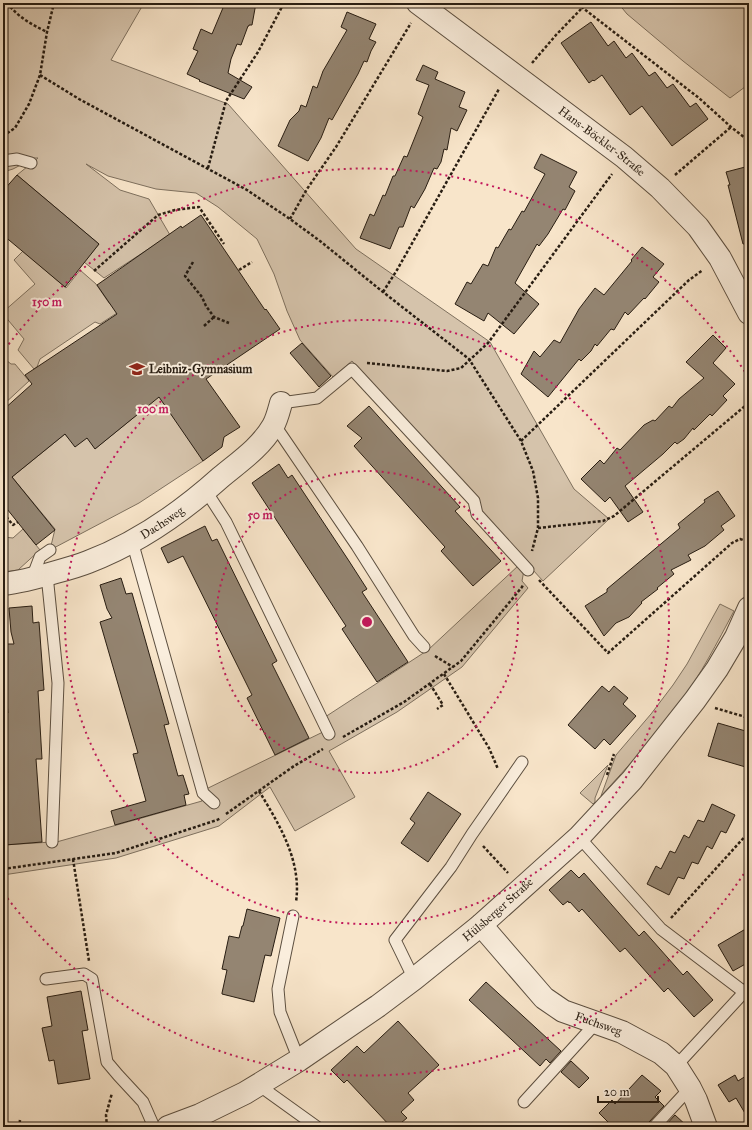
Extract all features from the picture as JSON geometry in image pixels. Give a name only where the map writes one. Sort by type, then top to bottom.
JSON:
[{"type":"street","name":"Hans-Böckler-Straße","points":[[418,3],[624,157],[660,188],[698,227],[720,258],[749,313]]},
{"type":"street","name":"Dachsweg","points":[[3,584],[39,576],[88,562],[132,541],[172,517],[206,491],[264,440],[274,424],[281,403]]},
{"type":"street","name":"Hülsberger Straße","points":[[168,1127],[245,1093],[257,1084],[299,1060],[378,1006],[481,925],[579,837],[632,780],[695,700],[717,669],[736,637],[749,608]]},
{"type":"street","name":"Fuchsweg","points":[[481,925],[544,998],[563,1011],[622,1032],[661,1053],[676,1066],[690,1088],[706,1127]]},
{"type":"lane","points":[[3,161],[17,159],[31,163]]},
{"type":"lane","points":[[281,403],[317,398],[352,369],[474,501],[477,514],[528,570]]},
{"type":"lane","points":[[274,424],[357,546],[414,636],[424,647]]},
{"type":"lane","points":[[206,491],[226,522],[329,734]]},
{"type":"lane","points":[[132,541],[203,793],[214,803]]},
{"type":"lane","points":[[50,550],[40,557],[39,576],[58,683],[52,842]]},
{"type":"lane","points":[[414,979],[395,940],[451,867],[522,762]]},
{"type":"lane","points":[[579,837],[661,929],[747,990],[676,1066]]},
{"type":"lane","points":[[293,916],[278,989],[280,1012],[299,1060]]},
{"type":"lane","points":[[46,979],[84,974],[92,979],[107,1062],[143,1102],[154,1127]]},
{"type":"lane","points":[[524,1102],[596,1023]]},
{"type":"lane","points":[[257,1084],[317,1127]]},
{"type":"lane","points":[[654,1127],[690,1088]]},
{"type":"path","points":[[7,3],[15,12],[29,23],[47,32]]},
{"type":"path","points":[[3,136],[15,128],[29,104],[40,75],[47,32],[54,3]]},
{"type":"path","points":[[208,168],[226,102],[258,52],[284,3]]},
{"type":"path","points":[[572,3],[579,5],[699,98],[749,141]]},
{"type":"path","points":[[530,65],[556,34],[582,8]]},
{"type":"path","points":[[290,219],[407,31]]},
{"type":"path","points":[[40,75],[79,99],[247,190],[320,241],[470,359],[521,441],[533,471],[538,498],[538,528],[528,570],[522,587],[461,661],[404,702],[368,722]]},
{"type":"path","points":[[383,292],[397,270],[494,96]]},
{"type":"path","points":[[679,171],[731,127]]},
{"type":"path","points":[[352,369],[368,362],[420,369],[447,370],[461,368],[488,343],[606,182]]},
{"type":"path","points":[[94,271],[158,214],[175,210],[199,207],[224,244]]},
{"type":"path","points":[[193,262],[185,276],[202,297],[206,306],[214,317],[230,323]]},
{"type":"path","points":[[239,270],[252,262]]},
{"type":"path","points":[[521,441],[693,277]]},
{"type":"path","points":[[204,326],[214,317]]},
{"type":"path","points":[[538,528],[603,521],[614,516],[749,404]]},
{"type":"path","points":[[3,513],[14,525],[18,522]]},
{"type":"path","points":[[544,586],[608,653],[732,543],[740,539],[749,542]]},
{"type":"path","points":[[424,647],[437,658],[453,667]]},
{"type":"path","points":[[444,674],[489,748],[499,773],[501,792]]},
{"type":"path","points":[[430,684],[443,705],[437,709]]},
{"type":"path","points":[[718,709],[749,718]]},
{"type":"path","points":[[235,807],[294,766],[318,752]]},
{"type":"path","points":[[259,791],[278,822],[289,848],[296,880],[297,895],[293,916]]},
{"type":"path","points":[[3,869],[116,853],[192,829]]},
{"type":"path","points":[[661,929],[749,832]]},
{"type":"path","points":[[479,842],[502,867]]},
{"type":"path","points":[[73,859],[92,979]]},
{"type":"path","points":[[106,1113],[107,1127]]},
{"type":"path","points":[[19,1127],[20,1120]]},
{"type":"shaded area","points":[[3,3],[144,3],[111,60],[228,104],[356,249],[490,342],[574,489],[609,519],[543,581],[480,512],[476,498],[352,361],[333,377],[300,340],[287,311],[274,274],[257,239],[218,207],[196,193],[156,189],[108,176],[86,164],[120,190],[149,199],[170,235],[104,278],[84,262],[99,244],[17,175],[38,158],[34,158],[13,169],[3,172]]},
{"type":"shaded area","points":[[618,3],[749,3],[749,84],[730,98],[627,14]]},
{"type":"shaded area","points":[[23,251],[66,288],[80,270],[96,284],[109,303],[120,311],[100,324],[95,322],[40,359],[37,367],[34,369],[18,350],[24,339],[3,314],[3,312],[35,284],[14,260]]},
{"type":"shaded area","points":[[6,360],[11,364],[15,364],[29,381],[3,405],[3,362]]},
{"type":"shaded area","points":[[161,362],[203,461],[139,503],[50,550],[55,529],[12,477],[65,434],[69,439],[81,430],[96,448],[138,414],[122,393]]},
{"type":"shaded area","points":[[23,529],[40,550],[18,570],[3,572],[3,537],[13,538]]},
{"type":"shaded area","points":[[519,565],[524,570],[522,581],[528,588],[462,667],[397,712],[329,751],[355,797],[295,831],[270,787],[219,826],[116,858],[3,875],[3,845],[53,843],[202,801],[200,792],[327,730],[322,719],[428,650]]},
{"type":"shaded area","points":[[720,604],[734,611],[695,681],[680,703],[642,751],[601,796],[616,755],[651,714],[673,685],[687,664]]},
{"type":"shaded area","points":[[608,765],[595,798],[595,802],[593,804],[580,793]]},
{"type":"building","points":[[225,3],[256,3],[252,25],[248,26],[241,45],[237,44],[231,59],[228,73],[252,87],[244,99],[199,81],[200,80],[187,74],[198,51],[193,49],[201,29],[212,34]]},
{"type":"building","points":[[347,12],[376,24],[369,39],[376,42],[367,62],[364,61],[332,120],[329,118],[321,138],[308,161],[278,146],[290,120],[299,111],[301,105],[306,107],[313,86],[317,88],[323,71],[347,30],[341,27]]},
{"type":"building","points":[[591,22],[608,46],[614,41],[626,58],[632,53],[649,76],[655,72],[667,88],[673,84],[690,107],[696,103],[708,119],[672,146],[642,106],[630,115],[602,75],[589,83],[561,43]]},
{"type":"building","points":[[423,65],[438,72],[435,79],[465,92],[459,107],[467,110],[457,131],[451,128],[447,150],[444,149],[441,162],[437,169],[434,168],[425,189],[414,208],[411,206],[403,227],[399,227],[390,249],[360,238],[370,214],[374,216],[383,195],[385,196],[393,176],[395,176],[404,156],[407,157],[423,117],[418,114],[429,85],[416,80]]},
{"type":"building","points":[[541,154],[577,172],[569,187],[575,191],[565,210],[563,209],[548,234],[539,246],[537,244],[515,283],[539,304],[514,334],[488,313],[484,321],[455,304],[467,282],[471,284],[483,264],[488,266],[496,247],[498,248],[509,229],[511,230],[522,211],[524,212],[545,174],[534,168]]},
{"type":"building","points":[[749,166],[749,243],[743,244],[726,172]]},
{"type":"building","points":[[17,175],[99,244],[65,287],[3,235],[3,191]]},
{"type":"building","points":[[201,215],[265,310],[266,309],[280,329],[206,379],[240,427],[224,437],[222,447],[203,461],[159,397],[95,449],[87,438],[75,447],[65,434],[12,477],[55,530],[36,545],[3,504],[3,410],[32,384],[25,375],[117,314],[97,285],[181,226],[182,228]]},
{"type":"building","points":[[642,247],[664,264],[653,277],[659,282],[645,299],[644,298],[628,315],[625,312],[614,330],[611,329],[597,346],[595,344],[591,351],[581,361],[579,359],[548,397],[521,374],[534,351],[540,357],[554,340],[560,343],[579,309],[595,288],[604,295]]},
{"type":"building","points":[[713,335],[726,348],[713,363],[735,384],[723,396],[727,400],[712,416],[710,414],[677,444],[675,442],[625,486],[643,512],[628,522],[610,497],[605,502],[581,479],[600,460],[604,464],[617,448],[620,450],[644,425],[653,420],[655,421],[669,406],[672,408],[679,399],[704,378],[686,362]]},
{"type":"building","points":[[302,343],[331,376],[319,387],[290,353]]},
{"type":"building","points":[[369,406],[460,507],[455,511],[501,561],[473,586],[441,551],[445,547],[354,446],[362,438],[347,426]]},
{"type":"building","points":[[279,464],[288,478],[292,475],[349,561],[367,589],[362,592],[408,662],[377,682],[342,629],[346,626],[252,483]]},
{"type":"building","points":[[718,491],[735,516],[721,526],[724,530],[705,546],[688,555],[691,560],[671,570],[674,574],[641,602],[642,603],[629,617],[616,623],[604,636],[585,606],[607,592],[607,589],[680,528],[678,524],[705,502],[704,500]]},
{"type":"building","points":[[205,526],[212,541],[217,539],[277,661],[272,664],[309,738],[275,755],[247,698],[252,695],[183,556],[168,563],[161,548]]},
{"type":"building","points":[[121,578],[126,594],[132,593],[169,724],[164,725],[178,776],[183,775],[189,794],[184,795],[186,805],[115,825],[111,811],[146,801],[133,754],[138,753],[100,622],[112,618],[107,609],[100,585]]},
{"type":"building","points":[[32,606],[33,623],[39,622],[44,690],[38,691],[42,759],[36,759],[42,842],[5,845],[3,781],[6,781],[3,713],[8,713],[3,664],[3,644],[14,644],[11,632],[9,608]]},
{"type":"building","points":[[602,686],[609,692],[614,686],[628,698],[623,704],[636,716],[610,745],[604,739],[595,749],[568,725]]},
{"type":"building","points":[[718,723],[749,732],[749,768],[708,756]]},
{"type":"building","points":[[428,792],[461,814],[428,862],[401,843],[415,823],[410,819]]},
{"type":"building","points":[[712,804],[735,815],[726,833],[721,831],[712,849],[707,846],[698,864],[692,862],[684,879],[678,877],[669,895],[647,884],[656,866],[661,869],[670,851],[675,853],[684,835],[689,838],[698,820],[704,822]]},
{"type":"building","points":[[571,870],[579,878],[584,873],[639,936],[644,931],[683,975],[687,971],[713,1000],[694,1017],[668,988],[664,992],[625,948],[620,952],[582,909],[579,912],[568,901],[563,905],[549,890]]},
{"type":"building","points":[[247,909],[280,918],[271,956],[265,955],[254,1002],[222,994],[227,970],[222,969],[229,936],[239,938]]},
{"type":"building","points":[[749,927],[749,962],[733,971],[718,945]]},
{"type":"building","points":[[486,982],[561,1051],[550,1063],[546,1059],[540,1066],[469,1000]]},
{"type":"building","points":[[81,991],[88,1030],[82,1031],[90,1079],[58,1084],[54,1060],[49,1061],[42,1028],[52,1026],[47,997]]},
{"type":"building","points":[[398,1021],[439,1065],[408,1093],[414,1100],[401,1112],[407,1118],[396,1127],[391,1127],[347,1080],[344,1083],[331,1070],[357,1046],[364,1053]]},
{"type":"building","points":[[571,1061],[589,1078],[579,1088],[561,1072]]},
{"type":"building","points":[[749,1074],[749,1120],[736,1098],[729,1102],[718,1085],[735,1075],[738,1081]]},
{"type":"building","points":[[642,1075],[661,1091],[655,1097],[664,1106],[649,1122],[647,1127],[613,1127],[599,1113],[612,1100],[615,1104]]},
{"type":"building","points":[[675,1115],[688,1127],[664,1127]]},
{"type":"place","name":"Leibniz-Gymnasium","points":[[137,369]]}]
